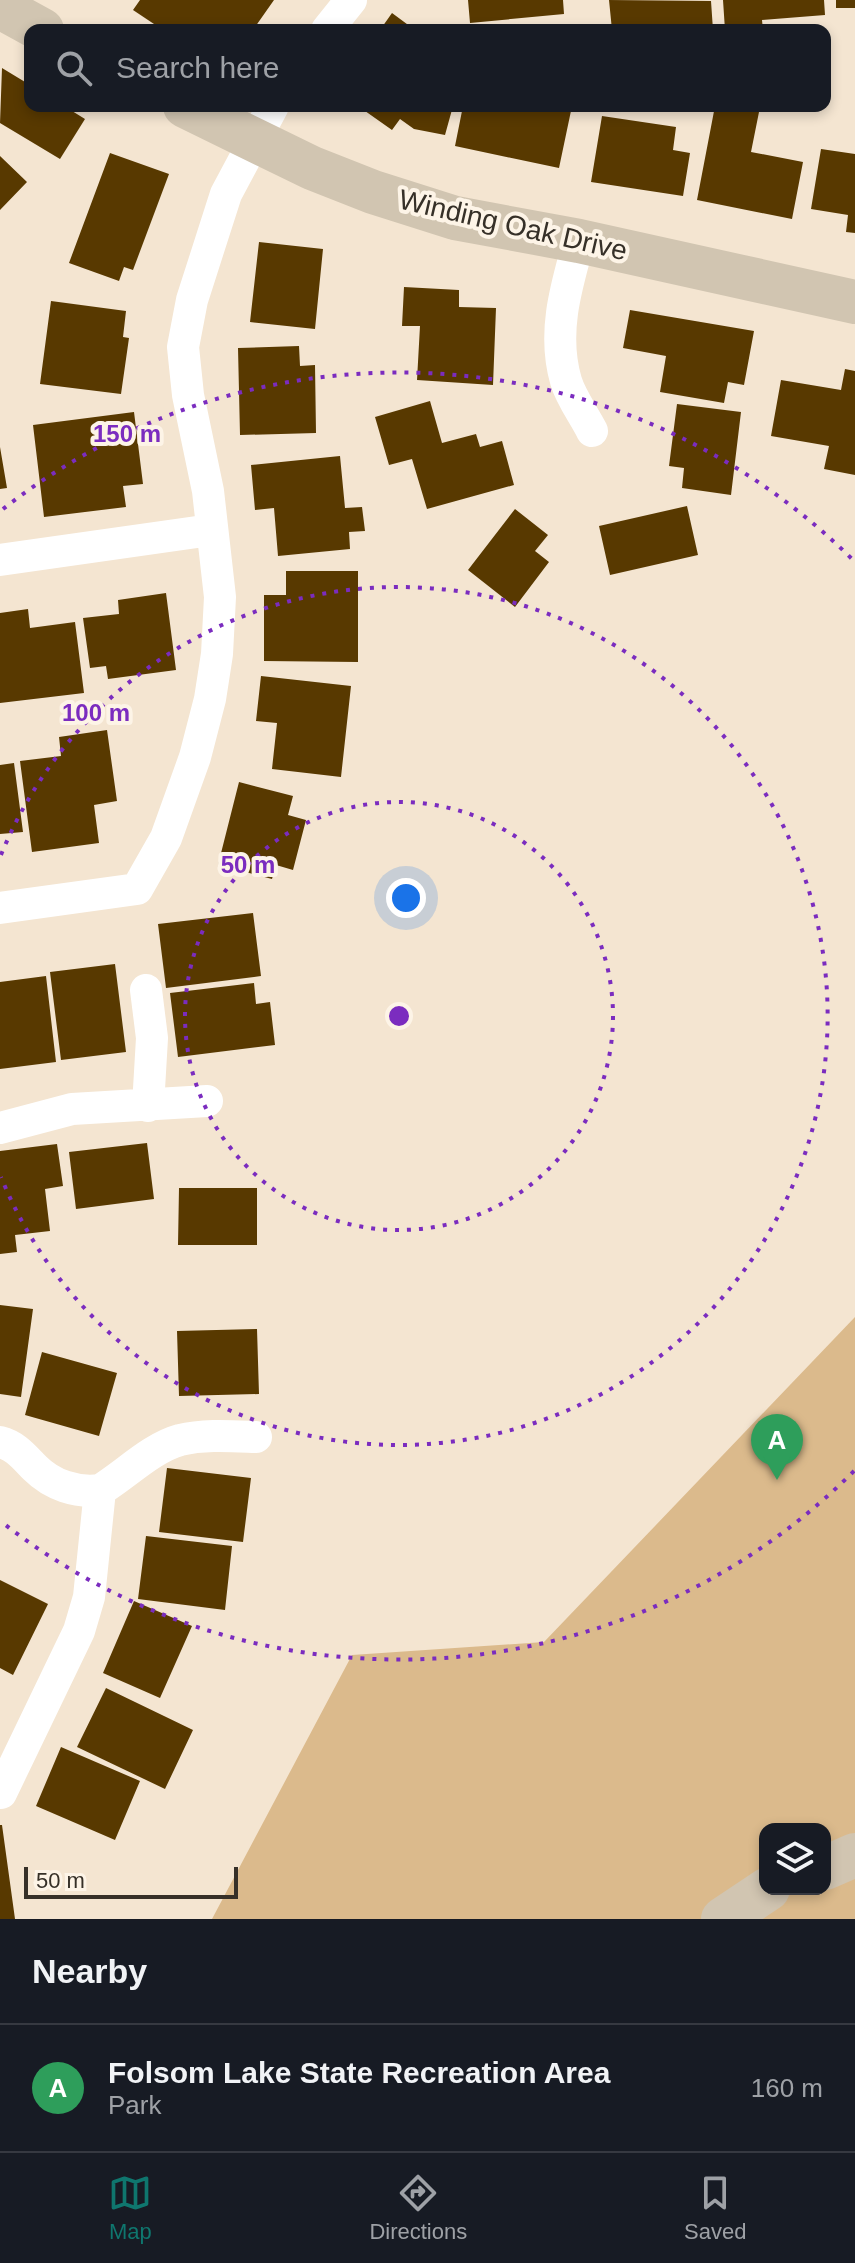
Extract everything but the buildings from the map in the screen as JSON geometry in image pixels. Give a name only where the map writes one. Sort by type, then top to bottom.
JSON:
[{"type":"street","points":[[332,24],[351,0]]},
{"type":"street","points":[[0,7],[31,24]]},
{"type":"street","name":"Winding Oak Drive","points":[[211,112],[264,124],[349,182],[455,218],[579,241],[855,302]]},
{"type":"street","points":[[0,908],[137,889],[166,838],[195,757],[210,699],[220,597],[208,491],[188,395],[183,347],[208,243],[226,194],[264,124]]},
{"type":"street","points":[[579,241],[562,304],[559,348],[567,384],[592,431]]},
{"type":"street","points":[[0,560],[211,530]]},
{"type":"street","points":[[146,990],[152,1038],[148,1106]]},
{"type":"street","points":[[0,1128],[72,1109],[207,1101]]},
{"type":"street","points":[[0,1442],[21,1452],[37,1470],[55,1483],[73,1490],[100,1490],[142,1460],[178,1441],[225,1435],[256,1437]]},
{"type":"street","points":[[1,1793],[79,1631],[89,1597],[100,1490]]},
{"type":"street","points":[[831,1865],[855,1855]]},
{"type":"street","points":[[723,1919],[759,1895]]},
{"type":"shaded area","points":[[855,1317],[855,1919],[212,1919],[352,1655],[544,1642]]},
{"type":"place","name":"Folsom Lake State Recreation Area","points":[[777,1480]]}]
